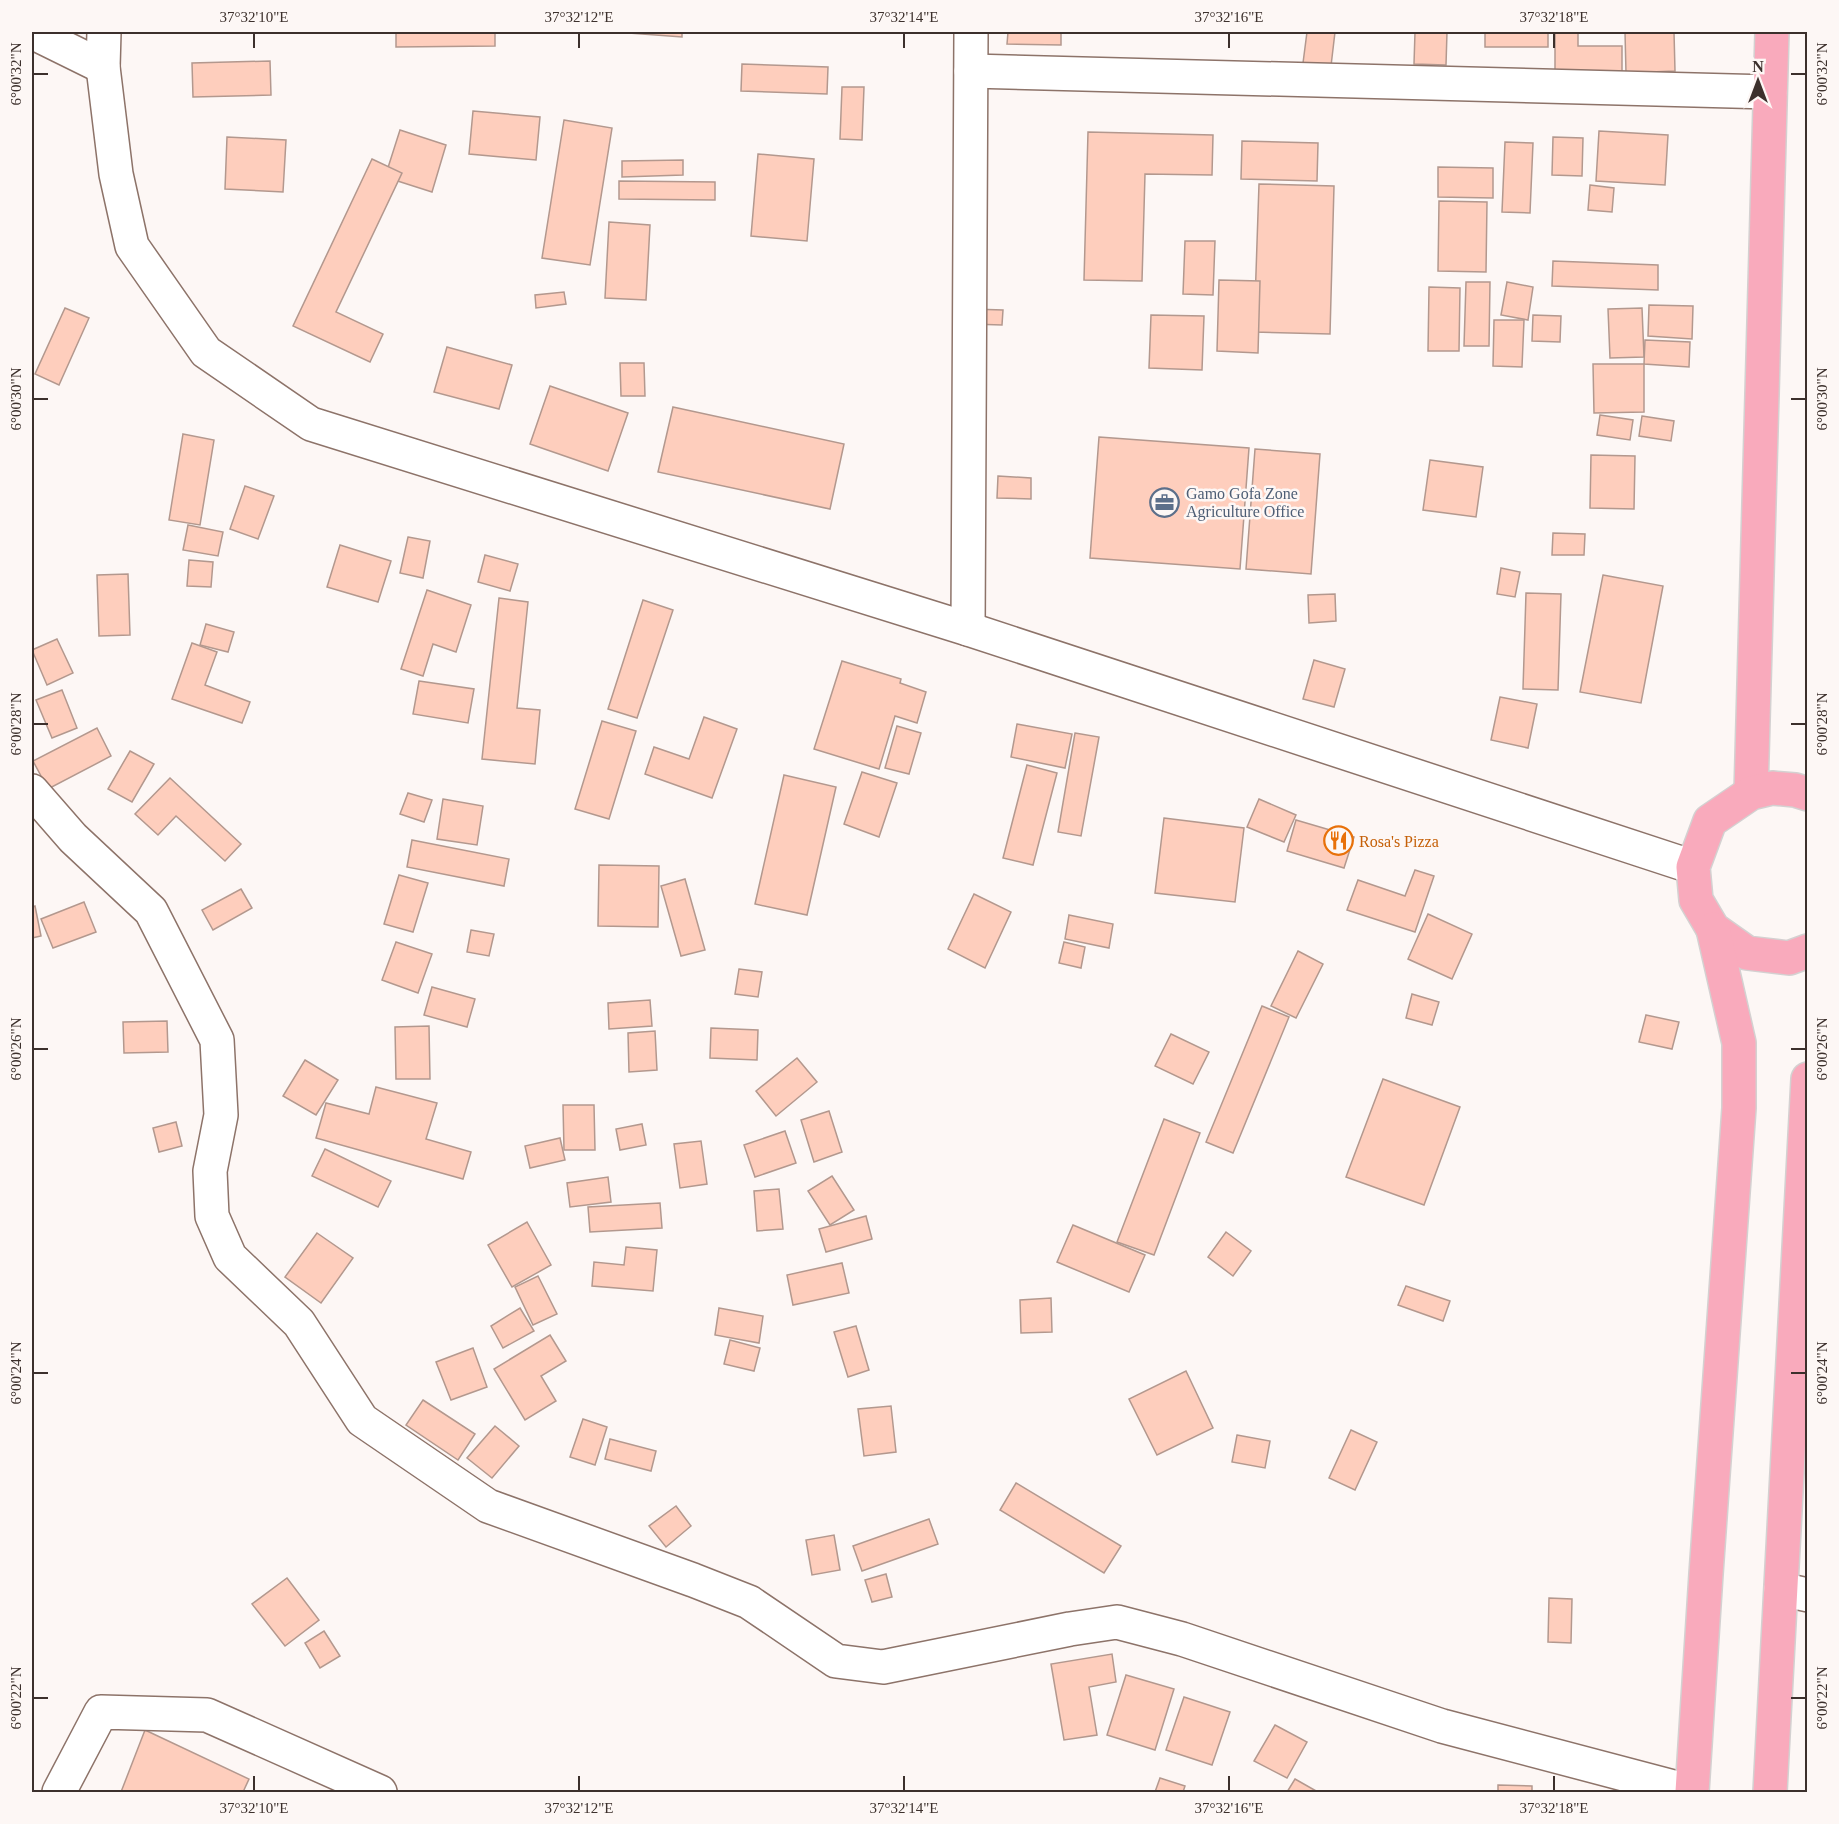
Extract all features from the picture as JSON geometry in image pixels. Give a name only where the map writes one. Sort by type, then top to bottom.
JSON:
[{"type":"highway","points":[[1751,793],[1772,32]]},
{"type":"highway","points":[[1692,1792],[1740,1108],[1740,1043],[1713,929],[1696,900],[1693,867],[1710,821],[1751,793],[1772,788],[1808,794]]},
{"type":"highway","points":[[1713,929],[1747,953],[1789,958],[1808,951]]},
{"type":"highway","points":[[1770,1792],[1794,1592],[1808,1079]]},
{"type":"street","points":[[32,32],[103,67]]},
{"type":"street","points":[[104,32],[103,67],[116,174],[132,246],[206,352],[311,424],[968,629],[1693,867]]},
{"type":"street","points":[[968,629],[971,32]]},
{"type":"street","points":[[971,71],[1770,92]]},
{"type":"street","points":[[32,791],[73,838],[151,911],[217,1040],[221,1115],[210,1171],[212,1216],[230,1257],[299,1323],[362,1420],[488,1506],[749,1602],[836,1661],[883,1667],[1070,1629],[1117,1622],[1182,1639],[1442,1726],[1692,1792]]},
{"type":"street","points":[[59,1792],[101,1712],[207,1715],[380,1792]]},
{"type":"building","points":[[396,32],[495,32],[495,46],[396,47]]},
{"type":"building","points":[[682,32],[682,37],[629,33]]},
{"type":"building","points":[[1008,32],[1061,32],[1061,45],[1007,44]]},
{"type":"building","points":[[1307,32],[1335,32],[1331,66],[1303,63]]},
{"type":"building","points":[[1415,32],[1447,32],[1446,65],[1414,64]]},
{"type":"building","points":[[1485,32],[1548,32],[1548,47],[1485,47]]},
{"type":"building","points":[[1555,32],[1578,32],[1578,46],[1622,46],[1622,78],[1555,78]]},
{"type":"building","points":[[1625,32],[1674,32],[1675,71],[1626,73]]},
{"type":"building","points":[[270,61],[271,95],[193,97],[192,63]]},
{"type":"building","points":[[742,64],[828,67],[827,94],[741,91]]},
{"type":"building","points":[[842,87],[864,87],[862,140],[840,139]]},
{"type":"building","points":[[473,111],[540,117],[536,160],[469,154]]},
{"type":"building","points":[[564,120],[612,128],[590,265],[542,258]]},
{"type":"building","points":[[400,130],[446,145],[432,192],[385,177]]},
{"type":"building","points":[[1599,131],[1668,135],[1665,185],[1596,181]]},
{"type":"building","points":[[1088,132],[1213,135],[1212,175],[1145,174],[1142,281],[1084,280]]},
{"type":"building","points":[[227,137],[286,140],[283,192],[225,189]]},
{"type":"building","points":[[1553,137],[1583,138],[1582,176],[1552,175]]},
{"type":"building","points":[[1242,141],[1318,143],[1317,181],[1241,179]]},
{"type":"building","points":[[1505,142],[1533,143],[1530,213],[1502,212]]},
{"type":"building","points":[[758,154],[814,159],[807,241],[751,236]]},
{"type":"building","points":[[372,159],[402,173],[336,312],[383,334],[370,362],[293,326]]},
{"type":"building","points":[[683,160],[683,175],[622,177],[622,161]]},
{"type":"building","points":[[1438,167],[1493,168],[1493,198],[1438,197]]},
{"type":"building","points":[[619,181],[715,182],[715,200],[619,199]]},
{"type":"building","points":[[1259,184],[1334,186],[1330,334],[1254,332]]},
{"type":"building","points":[[1590,185],[1614,188],[1612,212],[1588,210]]},
{"type":"building","points":[[1439,201],[1487,202],[1486,272],[1438,271]]},
{"type":"building","points":[[609,222],[650,225],[646,300],[605,298]]},
{"type":"building","points":[[1185,241],[1215,241],[1213,295],[1183,294]]},
{"type":"building","points":[[1553,261],[1658,265],[1658,290],[1552,286]]},
{"type":"building","points":[[1219,280],[1260,281],[1258,353],[1217,351]]},
{"type":"building","points":[[1466,282],[1490,282],[1489,346],[1464,346]]},
{"type":"building","points":[[1507,282],[1533,287],[1528,320],[1501,315]]},
{"type":"building","points":[[1429,287],[1460,288],[1459,351],[1428,351]]},
{"type":"building","points":[[564,292],[566,304],[536,308],[535,295]]},
{"type":"building","points":[[1649,305],[1693,306],[1692,339],[1648,336]]},
{"type":"building","points":[[65,308],[89,318],[59,385],[35,374]]},
{"type":"building","points":[[1642,308],[1644,357],[1610,358],[1608,309]]},
{"type":"building","points":[[971,309],[1003,310],[1002,325],[971,324]]},
{"type":"building","points":[[1151,315],[1204,316],[1202,370],[1149,368]]},
{"type":"building","points":[[1533,315],[1561,316],[1560,342],[1532,341]]},
{"type":"building","points":[[1494,320],[1524,320],[1522,367],[1493,366]]},
{"type":"building","points":[[1645,340],[1690,342],[1689,367],[1644,364]]},
{"type":"building","points":[[447,347],[512,365],[499,409],[434,392]]},
{"type":"building","points":[[620,363],[644,363],[645,396],[621,396]]},
{"type":"building","points":[[1593,364],[1644,364],[1644,412],[1594,413]]},
{"type":"building","points":[[550,386],[628,413],[608,471],[530,444]]},
{"type":"building","points":[[673,407],[844,444],[830,509],[658,472]]},
{"type":"building","points":[[1600,415],[1633,420],[1630,440],[1597,435]]},
{"type":"building","points":[[1642,416],[1674,421],[1671,441],[1639,436]]},
{"type":"building","points":[[183,434],[214,440],[200,525],[169,520]]},
{"type":"building","points":[[1099,437],[1249,448],[1240,569],[1090,558]]},
{"type":"building","points":[[1255,449],[1320,454],[1311,574],[1246,569]]},
{"type":"building","points":[[1591,455],[1635,456],[1634,509],[1590,508]]},
{"type":"building","points":[[1430,460],[1483,467],[1476,517],[1423,510]]},
{"type":"building","points":[[998,476],[1031,478],[1031,499],[997,498]]},
{"type":"building","points":[[245,486],[274,496],[258,539],[230,529]]},
{"type":"building","points":[[188,525],[223,532],[218,556],[183,550]]},
{"type":"building","points":[[1553,533],[1585,534],[1584,555],[1552,555]]},
{"type":"building","points":[[408,537],[430,541],[423,578],[400,573]]},
{"type":"building","points":[[340,545],[391,561],[378,602],[327,587]]},
{"type":"building","points":[[485,555],[518,564],[510,591],[478,582]]},
{"type":"building","points":[[189,560],[213,562],[211,587],[187,586]]},
{"type":"building","points":[[1501,568],[1520,572],[1515,597],[1497,594]]},
{"type":"building","points":[[128,574],[130,635],[99,636],[97,575]]},
{"type":"building","points":[[1603,575],[1663,586],[1641,703],[1580,692]]},
{"type":"building","points":[[427,590],[471,605],[456,652],[433,644],[423,676],[401,669]]},
{"type":"building","points":[[1526,593],[1561,594],[1558,690],[1523,689]]},
{"type":"building","points":[[1335,594],[1336,621],[1309,623],[1308,595]]},
{"type":"building","points":[[499,598],[528,602],[517,708],[540,710],[535,764],[482,759]]},
{"type":"building","points":[[643,600],[673,610],[637,718],[608,709]]},
{"type":"building","points":[[206,624],[234,632],[228,652],[200,645]]},
{"type":"building","points":[[57,639],[73,673],[47,685],[32,650]]},
{"type":"building","points":[[192,643],[217,652],[205,685],[250,702],[242,723],[172,699]]},
{"type":"building","points":[[1314,660],[1345,669],[1334,707],[1303,699]]},
{"type":"building","points":[[842,661],[901,679],[900,683],[926,692],[917,723],[895,716],[879,769],[814,749]]},
{"type":"building","points":[[419,681],[474,689],[468,723],[413,714]]},
{"type":"building","points":[[62,690],[77,728],[52,738],[36,700]]},
{"type":"building","points":[[1500,697],[1537,704],[1528,748],[1491,740]]},
{"type":"building","points":[[704,717],[737,729],[712,798],[645,774],[654,747],[689,759]]},
{"type":"building","points":[[602,721],[636,731],[609,819],[575,809]]},
{"type":"building","points":[[1017,724],[1072,734],[1065,768],[1011,757]]},
{"type":"building","points":[[897,726],[921,733],[909,774],[885,768]]},
{"type":"building","points":[[97,728],[111,756],[48,789],[33,761]]},
{"type":"building","points":[[1075,733],[1099,737],[1081,836],[1058,832]]},
{"type":"building","points":[[130,751],[154,764],[132,802],[108,789]]},
{"type":"building","points":[[1027,765],[1057,773],[1033,865],[1003,858]]},
{"type":"building","points":[[862,772],[897,783],[879,837],[844,824]]},
{"type":"building","points":[[784,775],[836,787],[807,915],[755,904]]},
{"type":"building","points":[[170,778],[241,844],[225,861],[176,816],[158,835],[135,814]]},
{"type":"building","points":[[408,793],[432,800],[424,822],[400,814]]},
{"type":"building","points":[[443,799],[483,806],[477,845],[437,839]]},
{"type":"building","points":[[1259,799],[1296,815],[1284,842],[1247,827]]},
{"type":"building","points":[[1164,818],[1244,828],[1235,902],[1155,893]]},
{"type":"building","points":[[1296,820],[1354,837],[1344,868],[1287,851]]},
{"type":"building","points":[[412,840],[509,859],[504,886],[407,867]]},
{"type":"building","points":[[599,865],[659,866],[658,927],[598,926]]},
{"type":"building","points":[[1415,870],[1434,876],[1415,932],[1347,910],[1358,880],[1405,896]]},
{"type":"building","points":[[399,875],[428,883],[413,932],[384,924]]},
{"type":"building","points":[[685,879],[705,950],[681,956],[661,886]]},
{"type":"building","points":[[241,889],[252,908],[213,930],[202,910]]},
{"type":"building","points":[[974,894],[1011,912],[985,968],[948,949]]},
{"type":"building","points":[[84,902],[96,932],[53,948],[41,919]]},
{"type":"building","points":[[35,906],[41,936],[32,938],[32,907]]},
{"type":"building","points":[[1428,914],[1472,934],[1452,979],[1408,959]]},
{"type":"building","points":[[1069,915],[1113,924],[1109,948],[1065,939]]},
{"type":"building","points":[[471,930],[494,934],[489,956],[467,952]]},
{"type":"building","points":[[396,942],[432,954],[418,993],[382,980]]},
{"type":"building","points":[[1064,942],[1085,947],[1081,968],[1059,963]]},
{"type":"building","points":[[1298,951],[1323,964],[1296,1018],[1271,1006]]},
{"type":"building","points":[[739,969],[762,972],[758,997],[735,994]]},
{"type":"building","points":[[432,987],[475,999],[467,1027],[424,1015]]},
{"type":"building","points":[[1412,994],[1439,1002],[1432,1025],[1406,1018]]},
{"type":"building","points":[[650,1000],[652,1026],[609,1029],[608,1003]]},
{"type":"building","points":[[1262,1006],[1289,1017],[1233,1153],[1206,1142]]},
{"type":"building","points":[[1646,1015],[1679,1022],[1672,1049],[1639,1042]]},
{"type":"building","points":[[167,1021],[168,1052],[124,1053],[123,1022]]},
{"type":"building","points":[[429,1026],[430,1079],[396,1079],[395,1027]]},
{"type":"building","points":[[711,1028],[758,1030],[757,1060],[710,1058]]},
{"type":"building","points":[[655,1031],[657,1070],[629,1072],[628,1033]]},
{"type":"building","points":[[1171,1034],[1209,1052],[1193,1084],[1155,1066]]},
{"type":"building","points":[[797,1058],[817,1082],[776,1116],[756,1091]]},
{"type":"building","points":[[305,1060],[338,1080],[316,1115],[283,1096]]},
{"type":"building","points":[[1383,1079],[1460,1107],[1424,1205],[1346,1177]]},
{"type":"building","points":[[376,1087],[437,1103],[426,1139],[471,1152],[463,1179],[316,1138],[326,1103],[369,1114]]},
{"type":"building","points":[[563,1105],[594,1105],[595,1150],[564,1150]]},
{"type":"building","points":[[829,1111],[842,1152],[814,1162],[801,1120]]},
{"type":"building","points":[[1164,1119],[1200,1133],[1154,1255],[1117,1242]]},
{"type":"building","points":[[176,1122],[182,1146],[159,1152],[153,1128]]},
{"type":"building","points":[[642,1124],[646,1145],[620,1150],[616,1129]]},
{"type":"building","points":[[785,1131],[796,1163],[755,1177],[744,1145]]},
{"type":"building","points":[[560,1138],[565,1160],[530,1168],[525,1146]]},
{"type":"building","points":[[701,1141],[707,1184],[680,1188],[674,1144]]},
{"type":"building","points":[[325,1149],[391,1181],[378,1207],[312,1176]]},
{"type":"building","points":[[832,1176],[854,1210],[830,1225],[808,1191]]},
{"type":"building","points":[[608,1177],[611,1202],[570,1207],[567,1183]]},
{"type":"building","points":[[779,1189],[783,1229],[757,1231],[754,1191]]},
{"type":"building","points":[[660,1203],[662,1228],[590,1232],[588,1207]]},
{"type":"building","points":[[866,1216],[872,1239],[826,1252],[819,1229]]},
{"type":"building","points":[[527,1222],[551,1265],[512,1287],[488,1245]]},
{"type":"building","points":[[1073,1225],[1145,1255],[1129,1292],[1057,1262]]},
{"type":"building","points":[[1226,1232],[1251,1251],[1233,1276],[1208,1257]]},
{"type":"building","points":[[317,1233],[353,1258],[321,1303],[285,1277]]},
{"type":"building","points":[[626,1247],[657,1250],[653,1291],[592,1286],[594,1262],[624,1265]]},
{"type":"building","points":[[842,1263],[849,1293],[793,1305],[787,1275]]},
{"type":"building","points":[[538,1276],[557,1314],[533,1325],[515,1287]]},
{"type":"building","points":[[1406,1286],[1450,1301],[1443,1321],[1398,1305]]},
{"type":"building","points":[[1051,1298],[1052,1332],[1021,1333],[1020,1300]]},
{"type":"building","points":[[520,1308],[534,1331],[503,1348],[491,1326]]},
{"type":"building","points":[[719,1308],[763,1316],[759,1343],[715,1335]]},
{"type":"building","points":[[856,1326],[869,1370],[848,1377],[834,1332]]},
{"type":"building","points":[[550,1335],[566,1361],[541,1376],[556,1401],[525,1420],[494,1369]]},
{"type":"building","points":[[730,1340],[760,1348],[754,1371],[724,1364]]},
{"type":"building","points":[[473,1348],[487,1387],[451,1400],[436,1362]]},
{"type":"building","points":[[1186,1371],[1213,1428],[1157,1455],[1129,1399]]},
{"type":"building","points":[[423,1400],[475,1434],[458,1460],[406,1425]]},
{"type":"building","points":[[891,1406],[896,1452],[864,1456],[858,1409]]},
{"type":"building","points":[[583,1419],[607,1427],[595,1465],[570,1457]]},
{"type":"building","points":[[495,1426],[519,1446],[492,1478],[467,1458]]},
{"type":"building","points":[[1351,1430],[1377,1442],[1355,1490],[1329,1478]]},
{"type":"building","points":[[1237,1435],[1270,1441],[1265,1468],[1232,1462]]},
{"type":"building","points":[[610,1439],[656,1451],[651,1471],[605,1459]]},
{"type":"building","points":[[1016,1483],[1121,1546],[1104,1573],[1000,1510]]},
{"type":"building","points":[[676,1506],[691,1526],[666,1547],[649,1526]]},
{"type":"building","points":[[929,1519],[938,1544],[862,1571],[853,1546]]},
{"type":"building","points":[[834,1535],[840,1570],[812,1575],[806,1540]]},
{"type":"building","points":[[886,1574],[892,1597],[872,1602],[865,1580]]},
{"type":"building","points":[[287,1578],[319,1620],[285,1646],[252,1604]]},
{"type":"building","points":[[1549,1598],[1572,1599],[1571,1643],[1548,1642]]},
{"type":"building","points":[[324,1631],[340,1656],[320,1668],[305,1643]]},
{"type":"building","points":[[1112,1654],[1116,1682],[1089,1687],[1097,1735],[1064,1740],[1051,1664]]},
{"type":"building","points":[[1126,1675],[1174,1689],[1155,1750],[1107,1735]]},
{"type":"building","points":[[1184,1697],[1230,1712],[1212,1765],[1166,1750]]},
{"type":"building","points":[[1275,1725],[1307,1742],[1287,1778],[1254,1761]]},
{"type":"building","points":[[145,1730],[249,1779],[243,1792],[121,1792]]},
{"type":"building","points":[[1160,1778],[1185,1786],[1183,1792],[1155,1792]]},
{"type":"building","points":[[1295,1779],[1318,1792],[1287,1792]]},
{"type":"building","points":[[1498,1785],[1532,1786],[1532,1792],[1498,1792]]},
{"type":"place","name":"Gamo Gofa Zone Agriculture Office","points":[[1165,502]]},
{"type":"place","name":"Rosa's Pizza","points":[[1338,841]]}]
